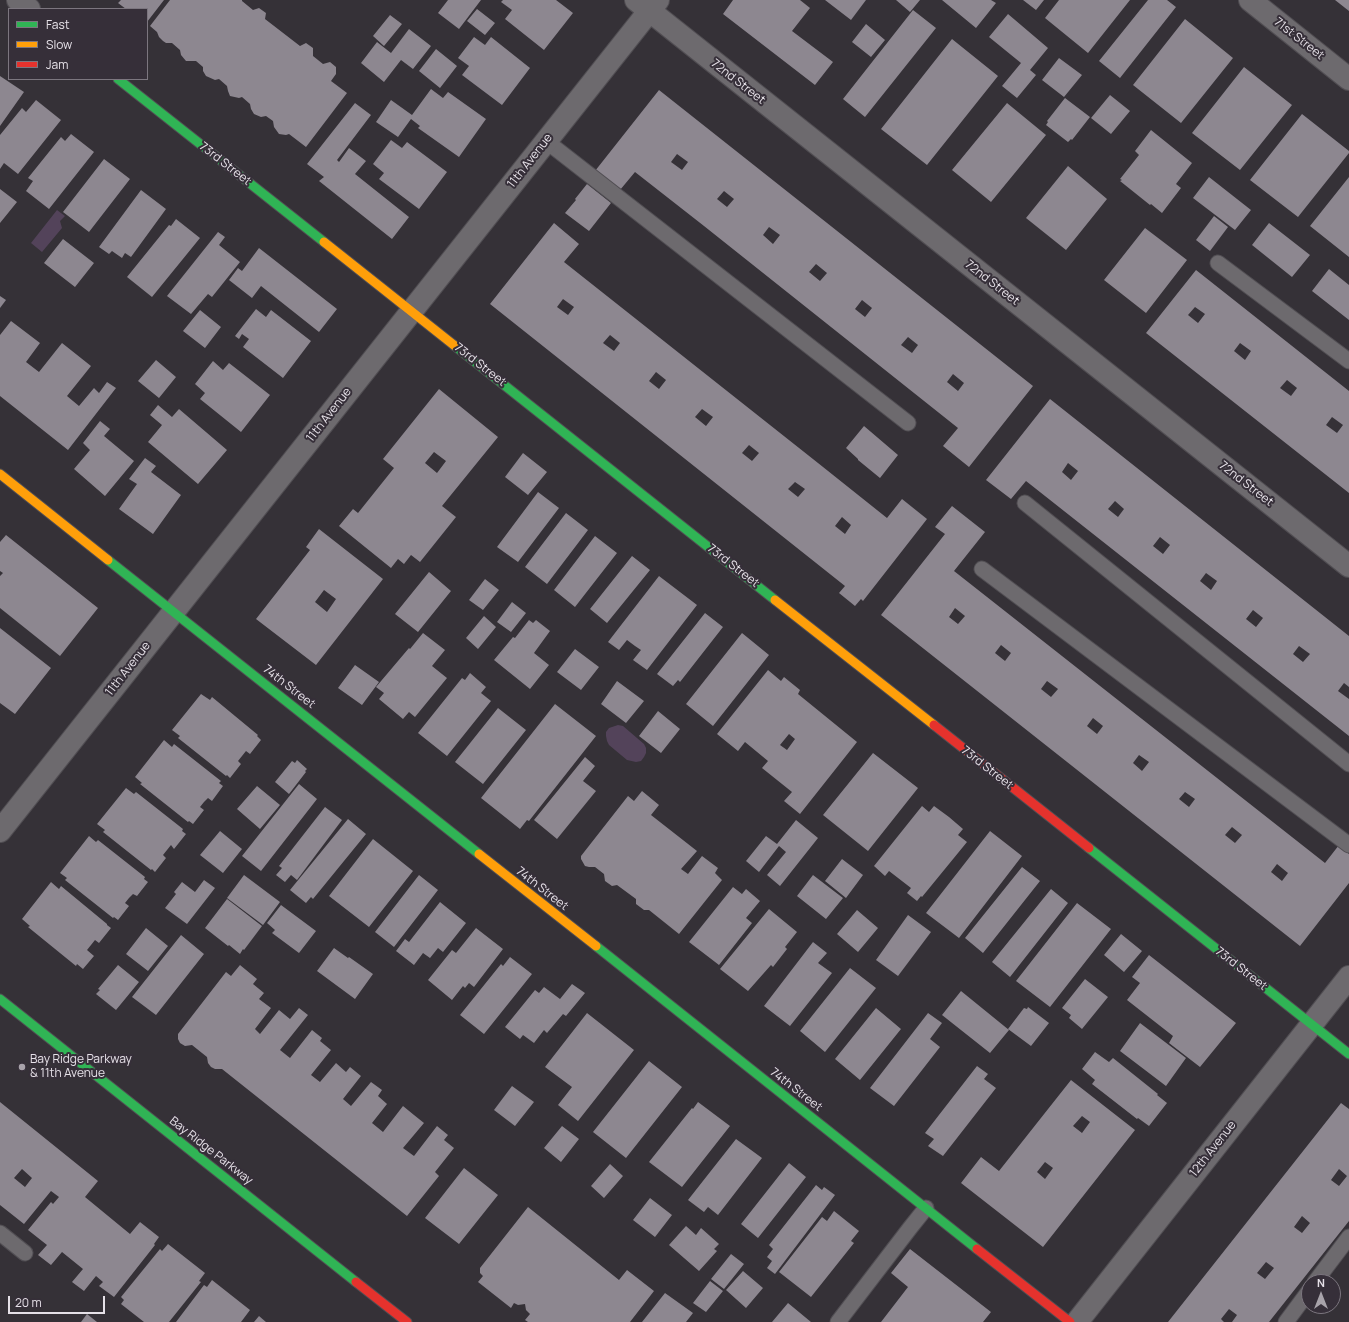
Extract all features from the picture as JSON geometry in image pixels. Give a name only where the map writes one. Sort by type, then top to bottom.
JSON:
[{"type":"street","points":[[18,0],[28,8]]},
{"type":"street","name":"71st Street","points":[[1250,0],[1349,79]]},
{"type":"street","name":"11th Avenue","points":[[0,830],[546,141],[648,4]]},
{"type":"street","name":"72nd Street","points":[[648,4],[1349,566]]},
{"type":"street","name":"73rd Street","points":[[119,80],[1349,1054]]},
{"type":"street","name":"74th Street","points":[[0,474],[1070,1322]]},
{"type":"street","name":"12th Avenue","points":[[1077,1322],[1349,977]]},
{"type":"street","name":"Bay Ridge Parkway","points":[[0,999],[407,1322]]},
{"type":"lane","points":[[546,141],[908,423]]},
{"type":"lane","points":[[1218,264],[1349,361]]},
{"type":"lane","points":[[1025,503],[1349,764]]},
{"type":"lane","points":[[982,569],[1349,845]]},
{"type":"lane","points":[[838,1322],[926,1208]]},
{"type":"lane","points":[[0,1233],[25,1253]]},
{"type":"lane","points":[[1322,1274],[1349,1237]]},
{"type":"lane","points":[[1286,1322],[1301,1302]]},
{"type":"shaded area","points":[[57,210],[65,216],[60,221],[62,228],[42,252],[31,243]]},
{"type":"shaded area","points":[[618,725],[623,726],[644,744],[646,753],[641,761],[636,762],[627,760],[609,745],[606,732],[609,728]]},
{"type":"building","points":[[121,0],[164,0],[148,21],[148,8],[125,8],[118,3]]},
{"type":"building","points":[[170,0],[242,0],[253,10],[259,8],[266,13],[265,19],[300,46],[306,43],[313,48],[313,56],[323,64],[330,62],[336,67],[336,74],[331,81],[347,93],[306,147],[289,134],[279,134],[274,127],[273,121],[266,116],[261,117],[254,114],[250,104],[242,97],[239,98],[230,96],[227,86],[219,79],[215,80],[206,76],[203,71],[203,67],[196,61],[186,61],[181,55],[180,50],[172,43],[166,43],[159,37],[157,32],[150,26]]},
{"type":"building","points":[[448,0],[481,0],[459,29],[438,13]]},
{"type":"building","points":[[503,0],[556,0],[573,13],[544,50],[505,19],[512,10],[501,2]]},
{"type":"building","points":[[733,0],[800,0],[810,8],[792,31],[833,62],[815,85],[723,14]]},
{"type":"building","points":[[825,0],[866,0],[851,20]]},
{"type":"building","points":[[896,0],[920,0],[910,12]]},
{"type":"building","points":[[942,0],[991,0],[996,3],[976,28]]},
{"type":"building","points":[[1023,0],[1044,0],[1036,10]]},
{"type":"building","points":[[1059,0],[1130,0],[1088,53],[1045,18]]},
{"type":"building","points":[[1148,0],[1167,0],[1176,7],[1120,78],[1099,61]]},
{"type":"building","points":[[1335,0],[1349,0],[1349,11]]},
{"type":"building","points":[[477,9],[495,23],[485,35],[467,21]]},
{"type":"building","points":[[913,10],[936,28],[865,117],[843,99]]},
{"type":"building","points":[[1008,14],[1048,48],[1030,70],[1036,75],[1017,98],[1002,86],[1021,63],[989,37]]},
{"type":"building","points":[[390,15],[402,24],[384,46],[373,36]]},
{"type":"building","points":[[1185,19],[1233,58],[1181,123],[1133,85]]},
{"type":"building","points":[[866,24],[885,40],[871,57],[852,42]]},
{"type":"building","points":[[409,29],[431,46],[413,69],[401,60],[384,82],[361,63],[377,42],[391,53]]},
{"type":"building","points":[[474,37],[485,45],[491,37],[530,68],[502,105],[462,75],[469,66],[458,58]]},
{"type":"building","points":[[952,39],[998,76],[927,165],[881,129]]},
{"type":"building","points":[[436,49],[457,66],[440,88],[419,71]]},
{"type":"building","points":[[1059,58],[1082,75],[1064,97],[1042,80]]},
{"type":"building","points":[[1244,67],[1292,105],[1240,170],[1192,133]]},
{"type":"building","points":[[0,76],[24,92],[0,126]]},
{"type":"building","points":[[431,89],[443,98],[448,92],[486,119],[459,157],[418,128],[420,126],[411,119],[398,137],[376,122],[391,100],[412,115]]},
{"type":"building","points":[[659,90],[1033,386],[969,467],[943,446],[958,428],[704,226],[635,172],[620,190],[595,171]],"holes":[[[677,154],[688,162],[682,170],[671,162]],[[724,191],[734,199],[727,207],[717,199]],[[769,227],[780,235],[773,244],[763,235]],[[816,264],[827,273],[820,281],[809,272]],[[862,300],[872,308],[865,317],[855,309]],[[908,337],[918,345],[912,353],[901,345]],[[953,374],[964,383],[958,391],[947,382]]]},
{"type":"building","points":[[1110,95],[1130,111],[1111,134],[1091,118]]},
{"type":"building","points":[[1065,98],[1090,117],[1072,140],[1071,139],[1068,142],[1046,125],[1048,122],[1047,121]]},
{"type":"building","points":[[36,100],[61,120],[18,174],[4,163],[0,169],[0,135],[22,108],[26,112]]},
{"type":"building","points":[[355,103],[371,115],[337,160],[339,162],[349,148],[366,161],[355,174],[409,217],[392,239],[319,181],[324,177],[307,164]]},
{"type":"building","points":[[1007,103],[1046,135],[991,202],[952,170]]},
{"type":"building","points":[[1302,114],[1349,151],[1349,153],[1298,217],[1250,180]]},
{"type":"building","points":[[1151,130],[1192,163],[1176,184],[1181,188],[1162,213],[1120,181],[1139,155],[1135,151]]},
{"type":"building","points":[[71,134],[94,152],[49,209],[26,191],[33,181],[28,178],[61,137],[65,141]]},
{"type":"building","points":[[391,140],[402,148],[407,142],[447,172],[419,209],[379,179],[384,173],[373,164]]},
{"type":"building","points":[[104,159],[130,179],[89,232],[63,212]]},
{"type":"building","points":[[1068,166],[1107,199],[1066,250],[1026,218]]},
{"type":"building","points":[[1209,177],[1251,210],[1235,230],[1193,198]]},
{"type":"building","points":[[1349,177],[1349,257],[1310,226]]},
{"type":"building","points":[[587,184],[611,203],[589,231],[565,213]]},
{"type":"building","points":[[0,189],[17,202],[0,223]]},
{"type":"building","points":[[141,190],[166,209],[131,257],[125,253],[122,258],[112,251],[109,254],[99,247]]},
{"type":"building","points":[[1214,216],[1228,227],[1210,251],[1196,240]]},
{"type":"building","points":[[176,219],[200,238],[152,297],[127,277],[169,225],[171,226]]},
{"type":"building","points":[[554,223],[579,244],[564,262],[887,518],[902,499],[927,519],[863,601],[861,599],[855,606],[839,593],[845,586],[490,304]],"holes":[[[563,299],[574,307],[568,315],[557,307]],[[610,335],[620,343],[614,351],[603,343]],[[656,372],[666,380],[659,389],[649,381]],[[702,409],[713,417],[706,426],[695,417]],[[749,445],[759,453],[752,461],[742,453]],[[795,482],[805,489],[798,497],[788,489]],[[842,517],[851,525],[845,534],[835,526]]]},
{"type":"building","points":[[1269,223],[1310,255],[1292,277],[1252,245]]},
{"type":"building","points":[[1145,228],[1187,260],[1146,313],[1104,280]]},
{"type":"building","points":[[218,232],[225,237],[219,245],[240,262],[212,297],[208,294],[191,314],[167,296]]},
{"type":"building","points":[[63,239],[94,263],[75,287],[44,263]]},
{"type":"building","points":[[259,248],[337,309],[319,332],[261,286],[252,298],[229,280],[238,268],[242,271]]},
{"type":"building","points":[[1329,269],[1349,285],[1349,320],[1312,291]]},
{"type":"building","points":[[1196,270],[1349,391],[1349,493],[1146,333]],"holes":[[[1195,307],[1205,314],[1198,323],[1188,315]],[[1240,343],[1251,351],[1245,360],[1234,351]],[[1287,380],[1297,388],[1291,396],[1280,388]],[[1332,417],[1343,425],[1337,433],[1326,425]]]},
{"type":"building","points":[[0,296],[6,300],[0,308]]},
{"type":"building","points":[[256,309],[266,317],[271,310],[311,341],[283,378],[243,347],[249,339],[242,334],[239,339],[235,336]]},
{"type":"building","points":[[200,310],[221,327],[205,348],[183,331]]},
{"type":"building","points":[[11,321],[40,343],[26,362],[39,372],[62,343],[91,366],[67,396],[79,406],[94,388],[99,393],[107,382],[116,388],[68,450],[0,396],[0,335]]},
{"type":"building","points":[[156,360],[176,377],[159,398],[138,381]]},
{"type":"building","points":[[213,361],[223,370],[229,363],[270,395],[241,432],[200,399],[205,393],[195,384]]},
{"type":"building","points":[[439,389],[498,437],[442,506],[456,517],[420,562],[411,555],[404,564],[398,559],[391,568],[339,526],[353,509],[358,513],[394,468],[383,459]],"holes":[[[434,452],[446,461],[437,473],[425,463]]]},
{"type":"building","points":[[1050,399],[1349,636],[1349,687],[1344,683],[1338,691],[1349,699],[1349,736],[1026,481],[1011,499],[986,480]],"holes":[[[1068,463],[1078,471],[1071,480],[1062,472]],[[1115,501],[1124,509],[1118,517],[1108,509]],[[1160,537],[1170,545],[1163,554],[1153,546]],[[1206,573],[1217,581],[1211,590],[1200,581]],[[1253,610],[1263,618],[1256,627],[1246,619]],[[1299,646],[1310,654],[1303,662],[1293,654]]]},
{"type":"building","points":[[158,405],[172,417],[179,409],[227,450],[198,484],[148,442],[162,425],[150,415]]},
{"type":"building","points":[[100,421],[110,429],[104,436],[134,461],[105,496],[74,469],[90,450],[83,443]]},
{"type":"building","points":[[864,426],[898,455],[880,478],[846,448]]},
{"type":"building","points":[[523,453],[547,472],[528,495],[505,477]]},
{"type":"building","points":[[145,458],[156,466],[151,472],[181,495],[153,534],[119,509],[137,484],[129,479]]},
{"type":"building","points":[[538,492],[559,508],[518,562],[497,547]]},
{"type":"building","points":[[952,506],[985,532],[954,571],[1325,863],[1339,845],[1349,854],[1349,883],[1300,946],[881,615],[945,534],[935,527]],"holes":[[[955,608],[965,616],[958,624],[949,617]],[[1001,645],[1011,653],[1005,661],[995,653]],[[1047,681],[1058,689],[1051,697],[1041,689]],[[1093,718],[1103,726],[1097,734],[1087,726]],[[1139,755],[1149,762],[1142,771],[1133,763]],[[1185,792],[1195,799],[1189,807],[1179,799]],[[1232,827],[1242,835],[1235,843],[1225,835]],[[1277,864],[1288,873],[1282,881],[1271,872]]]},
{"type":"building","points":[[566,513],[588,530],[547,584],[525,567]]},
{"type":"building","points":[[319,529],[383,579],[316,665],[256,619],[310,550],[306,547]],"holes":[[[324,590],[336,599],[327,612],[315,602]]]},
{"type":"building","points":[[6,535],[98,608],[60,656],[0,608],[0,576],[3,573],[0,571],[0,542]]},
{"type":"building","points":[[595,536],[617,553],[575,607],[554,590]]},
{"type":"building","points":[[632,556],[650,570],[607,623],[590,609]]},
{"type":"building","points":[[429,572],[451,591],[418,632],[395,614]]},
{"type":"building","points":[[659,576],[697,605],[647,670],[633,660],[641,650],[627,640],[619,650],[608,642]]},
{"type":"building","points":[[485,579],[499,590],[483,610],[469,600]]},
{"type":"building","points":[[512,602],[526,613],[511,632],[497,622]]},
{"type":"building","points":[[705,613],[723,627],[680,682],[678,680],[673,686],[657,674]]},
{"type":"building","points":[[484,616],[496,627],[478,649],[466,638]]},
{"type":"building","points":[[529,620],[533,623],[536,620],[550,631],[534,653],[549,665],[530,689],[494,660],[513,637],[515,638]]},
{"type":"building","points":[[0,628],[51,668],[15,714],[0,703]]},
{"type":"building","points":[[423,633],[445,650],[432,666],[447,678],[415,717],[409,712],[403,719],[379,699],[384,693],[376,687]]},
{"type":"building","points":[[742,633],[769,655],[713,726],[686,704]]},
{"type":"building","points":[[575,649],[599,667],[581,690],[557,672]]},
{"type":"building","points":[[355,665],[379,682],[362,705],[338,688]]},
{"type":"building","points":[[768,670],[781,681],[784,677],[800,690],[798,694],[857,742],[800,814],[784,801],[792,792],[762,768],[768,761],[745,742],[738,751],[717,734]],"holes":[[[789,734],[795,739],[787,750],[780,745]]]},
{"type":"building","points":[[470,673],[486,687],[481,693],[491,701],[447,756],[418,733],[462,678],[465,680]]},
{"type":"building","points":[[617,681],[644,701],[626,723],[601,704]]},
{"type":"building","points":[[201,694],[210,700],[212,697],[258,735],[257,736],[261,740],[250,754],[246,751],[238,761],[241,764],[230,778],[178,738],[180,736],[172,730]]},
{"type":"building","points":[[555,704],[596,736],[529,821],[527,820],[520,829],[481,798]]},
{"type":"building","points":[[498,708],[526,730],[483,784],[455,762]]},
{"type":"building","points":[[658,711],[680,729],[661,753],[639,736]]},
{"type":"building","points":[[164,740],[172,747],[174,744],[221,781],[219,783],[223,786],[212,801],[208,798],[200,807],[204,810],[193,824],[189,821],[188,822],[140,784],[142,783],[135,777]]},
{"type":"building","points":[[873,753],[918,788],[868,851],[823,815]]},
{"type":"building","points":[[585,757],[595,766],[583,781],[596,791],[557,839],[534,820]]},
{"type":"building","points":[[297,760],[307,769],[289,794],[275,782],[292,761],[295,763]]},
{"type":"building","points":[[299,784],[317,799],[261,871],[242,856]]},
{"type":"building","points":[[257,786],[280,805],[260,829],[237,809]]},
{"type":"building","points":[[126,788],[134,794],[136,792],[183,829],[182,831],[186,834],[174,849],[171,845],[163,855],[166,858],[155,872],[103,832],[105,830],[97,824]]},
{"type":"building","points":[[642,791],[659,805],[651,815],[697,851],[681,869],[688,874],[702,856],[718,868],[715,873],[722,880],[679,934],[649,910],[644,910],[636,904],[636,899],[617,885],[612,886],[605,881],[604,874],[595,867],[585,866],[581,859],[581,856],[628,796],[634,801]]},
{"type":"building","points":[[922,806],[929,812],[934,806],[949,817],[963,829],[958,835],[967,842],[922,897],[921,896],[917,901],[907,893],[911,888],[889,871],[885,876],[874,866]]},
{"type":"building","points":[[325,807],[342,820],[297,880],[291,875],[285,882],[276,875],[282,868],[279,866]]},
{"type":"building","points":[[348,819],[366,834],[313,899],[311,897],[306,903],[290,890]]},
{"type":"building","points":[[796,820],[818,838],[780,886],[767,875],[786,852],[779,846],[759,872],[746,861],[766,836],[777,844]]},
{"type":"building","points":[[220,831],[242,849],[223,873],[200,855]]},
{"type":"building","points":[[990,831],[1022,856],[959,938],[926,913]]},
{"type":"building","points":[[89,836],[96,842],[98,840],[145,877],[144,879],[148,882],[137,896],[133,894],[125,903],[129,906],[118,920],[114,917],[113,918],[65,880],[67,878],[60,873]]},
{"type":"building","points":[[373,839],[413,871],[369,927],[329,896]]},
{"type":"building","points":[[842,859],[863,875],[846,898],[825,881]]},
{"type":"building","points":[[1022,867],[1040,881],[983,953],[965,938]]},
{"type":"building","points":[[244,875],[280,902],[263,925],[227,898]]},
{"type":"building","points":[[419,875],[438,890],[394,947],[375,932]]},
{"type":"building","points":[[813,875],[843,898],[826,919],[797,896]]},
{"type":"building","points":[[204,880],[215,888],[187,924],[165,908],[176,894],[174,892],[182,882],[195,892]]},
{"type":"building","points":[[51,882],[59,889],[61,886],[111,928],[99,943],[95,940],[87,950],[94,956],[83,969],[77,964],[76,966],[28,927],[30,926],[22,919]]},
{"type":"building","points":[[733,887],[742,894],[746,889],[760,901],[746,918],[752,923],[719,965],[689,942]]},
{"type":"building","points":[[1051,889],[1068,903],[1010,977],[992,962]]},
{"type":"building","points":[[227,899],[262,926],[240,954],[205,928]]},
{"type":"building","points":[[440,902],[466,923],[443,952],[438,948],[430,958],[423,953],[414,965],[396,951],[405,939],[409,942]]},
{"type":"building","points":[[1077,903],[1111,929],[1050,1007],[1016,981]]},
{"type":"building","points":[[281,905],[316,931],[299,953],[272,933],[275,930],[267,923]]},
{"type":"building","points":[[769,909],[797,932],[785,947],[787,949],[773,967],[771,965],[748,991],[720,969]]},
{"type":"building","points":[[857,910],[878,928],[858,952],[837,934]]},
{"type":"building","points":[[908,915],[931,932],[898,976],[876,960]]},
{"type":"building","points":[[146,928],[168,946],[148,971],[126,954]]},
{"type":"building","points":[[476,928],[503,949],[474,987],[469,983],[465,988],[463,986],[452,1000],[428,980],[452,950],[456,953]]},
{"type":"building","points":[[1121,934],[1142,951],[1124,972],[1104,955]]},
{"type":"building","points":[[181,935],[204,954],[156,1015],[132,997]]},
{"type":"building","points":[[813,942],[827,953],[818,963],[832,973],[790,1026],[764,1006]]},
{"type":"building","points":[[334,948],[373,974],[355,999],[317,971]]},
{"type":"building","points":[[1149,955],[1236,1023],[1200,1067],[1169,1043],[1173,1036],[1127,1000],[1140,983],[1132,977]]},
{"type":"building","points":[[510,957],[532,974],[484,1034],[460,1015],[501,964],[503,966]]},
{"type":"building","points":[[118,965],[139,982],[116,1010],[96,994],[100,990],[98,989]]},
{"type":"building","points":[[240,965],[257,979],[253,984],[264,993],[259,999],[271,1008],[255,1029],[260,1034],[279,1010],[290,1019],[299,1008],[308,1015],[280,1050],[290,1058],[312,1030],[322,1038],[320,1041],[331,1050],[311,1075],[320,1082],[336,1063],[346,1072],[350,1067],[361,1076],[343,1099],[351,1106],[371,1082],[382,1090],[378,1096],[387,1104],[372,1123],[383,1132],[403,1106],[424,1123],[403,1148],[414,1156],[437,1126],[448,1135],[444,1140],[454,1148],[435,1172],[439,1176],[407,1216],[222,1069],[215,1069],[211,1067],[208,1063],[207,1057],[192,1045],[185,1046],[180,1043],[178,1034],[226,972],[231,976]]},
{"type":"building","points":[[850,968],[876,988],[825,1052],[800,1031]]},
{"type":"building","points":[[1085,979],[1108,997],[1082,1029],[1069,1018],[1071,1015],[1062,1008]]},
{"type":"building","points":[[572,984],[585,993],[566,1016],[563,1014],[547,1033],[544,1030],[534,1043],[523,1035],[520,1039],[505,1027],[535,990],[539,993],[544,987],[560,999]]},
{"type":"building","points":[[961,991],[1009,1030],[990,1053],[942,1015]]},
{"type":"building","points":[[1028,1007],[1049,1023],[1031,1046],[1008,1029],[1024,1008],[1027,1009]]},
{"type":"building","points":[[876,1008],[901,1029],[860,1080],[835,1059]]},
{"type":"building","points":[[587,1013],[634,1050],[578,1121],[558,1105],[572,1087],[545,1067]]},
{"type":"building","points":[[928,1013],[942,1023],[930,1039],[940,1047],[894,1106],[870,1088]]},
{"type":"building","points":[[1140,1023],[1186,1058],[1166,1086],[1120,1051]]},
{"type":"building","points":[[1095,1052],[1109,1062],[1113,1058],[1167,1103],[1149,1126],[1138,1118],[1137,1119],[1092,1084],[1095,1080],[1082,1069]]},
{"type":"building","points":[[649,1061],[682,1087],[626,1158],[593,1132]]},
{"type":"building","points":[[977,1066],[988,1074],[984,1079],[996,1088],[943,1156],[928,1146],[934,1139],[925,1133]]},
{"type":"building","points":[[1071,1080],[1135,1130],[1043,1247],[961,1183],[981,1157],[999,1171]],"holes":[[[1082,1116],[1090,1122],[1082,1133],[1073,1126]],[[1045,1162],[1053,1168],[1045,1179],[1037,1172]]]},
{"type":"building","points":[[512,1086],[534,1102],[515,1126],[494,1110]]},
{"type":"building","points":[[0,1102],[98,1181],[85,1197],[130,1234],[140,1222],[159,1237],[154,1244],[155,1245],[114,1297],[99,1286],[103,1282],[96,1276],[84,1291],[72,1282],[83,1269],[62,1252],[51,1265],[38,1255],[47,1245],[28,1230],[51,1202],[53,1204],[59,1197],[51,1191],[24,1224],[0,1205]],"holes":[[[22,1169],[32,1178],[25,1187],[14,1178]]]},
{"type":"building","points":[[698,1102],[730,1126],[682,1187],[649,1162]]},
{"type":"building","points":[[1341,1103],[1349,1109],[1349,1221],[1307,1274],[1301,1274],[1301,1282],[1269,1322],[1232,1322],[1237,1315],[1229,1309],[1221,1319],[1224,1322],[1168,1322]],"holes":[[[1339,1169],[1347,1176],[1339,1186],[1331,1180]],[[1302,1216],[1310,1223],[1302,1233],[1294,1227]],[[1266,1262],[1274,1268],[1265,1279],[1257,1273]]]},
{"type":"building","points":[[562,1126],[579,1139],[561,1162],[544,1148]]},
{"type":"building","points":[[736,1139],[762,1158],[718,1215],[708,1207],[704,1212],[688,1200]]},
{"type":"building","points":[[789,1163],[806,1177],[758,1238],[741,1224]]},
{"type":"building","points":[[610,1164],[623,1176],[604,1198],[591,1186]]},
{"type":"building","points":[[464,1168],[498,1195],[459,1244],[425,1218]]},
{"type":"building","points":[[816,1185],[822,1190],[824,1187],[835,1195],[775,1274],[767,1268],[772,1261],[767,1257],[773,1249],[769,1245]]},
{"type":"building","points":[[650,1198],[672,1215],[655,1237],[633,1220]]},
{"type":"building","points":[[528,1207],[619,1280],[627,1270],[654,1291],[630,1322],[528,1322],[525,1320],[530,1314],[526,1310],[525,1304],[518,1305],[514,1303],[511,1308],[478,1282],[483,1276],[480,1273],[480,1268]]},
{"type":"building","points":[[834,1211],[859,1231],[851,1241],[854,1243],[811,1297],[779,1272],[822,1217],[827,1221]]},
{"type":"building","points":[[686,1226],[696,1235],[701,1228],[719,1244],[714,1249],[717,1251],[699,1271],[669,1245]]},
{"type":"building","points":[[168,1244],[205,1273],[199,1281],[201,1282],[169,1322],[144,1322],[121,1304],[124,1300],[121,1297],[160,1249],[162,1251]]},
{"type":"building","points":[[910,1249],[991,1312],[983,1322],[881,1322],[908,1287],[891,1273]]},
{"type":"building","points":[[731,1254],[744,1264],[724,1289],[711,1279]]},
{"type":"building","points":[[743,1271],[763,1288],[746,1308],[726,1290]]},
{"type":"building","points":[[212,1280],[250,1310],[241,1322],[176,1322],[204,1285],[207,1287]]},
{"type":"building","points":[[710,1281],[723,1291],[706,1312],[693,1303]]},
{"type":"building","points":[[665,1293],[693,1313],[686,1322],[642,1322]]},
{"type":"building","points":[[788,1303],[811,1322],[772,1322]]},
{"type":"building","points":[[87,1314],[97,1322],[81,1322]]},
{"type":"building","points":[[259,1316],[266,1322],[254,1322]]},
{"type":"traffic: fast","points":[[119,80],[324,242]]},
{"type":"traffic: fast","points":[[455,346],[775,600]]},
{"type":"traffic: fast","points":[[108,560],[479,854]]},
{"type":"traffic: fast","points":[[1089,848],[1349,1054]]},
{"type":"traffic: fast","points":[[596,946],[977,1249]]},
{"type":"traffic: fast","points":[[0,999],[356,1282]]},
{"type":"traffic: slow","points":[[324,242],[455,346]]},
{"type":"traffic: slow","points":[[0,474],[108,560]]},
{"type":"traffic: slow","points":[[775,600],[934,725]]},
{"type":"traffic: slow","points":[[479,854],[596,946]]},
{"type":"traffic: jam","points":[[934,725],[1089,848]]},
{"type":"traffic: jam","points":[[977,1249],[1070,1322]]},
{"type":"traffic: jam","points":[[356,1282],[407,1322]]},
{"type":"place","name":"Bay Ridge Parkway & 11th Avenue","points":[[22,1067]]}]
